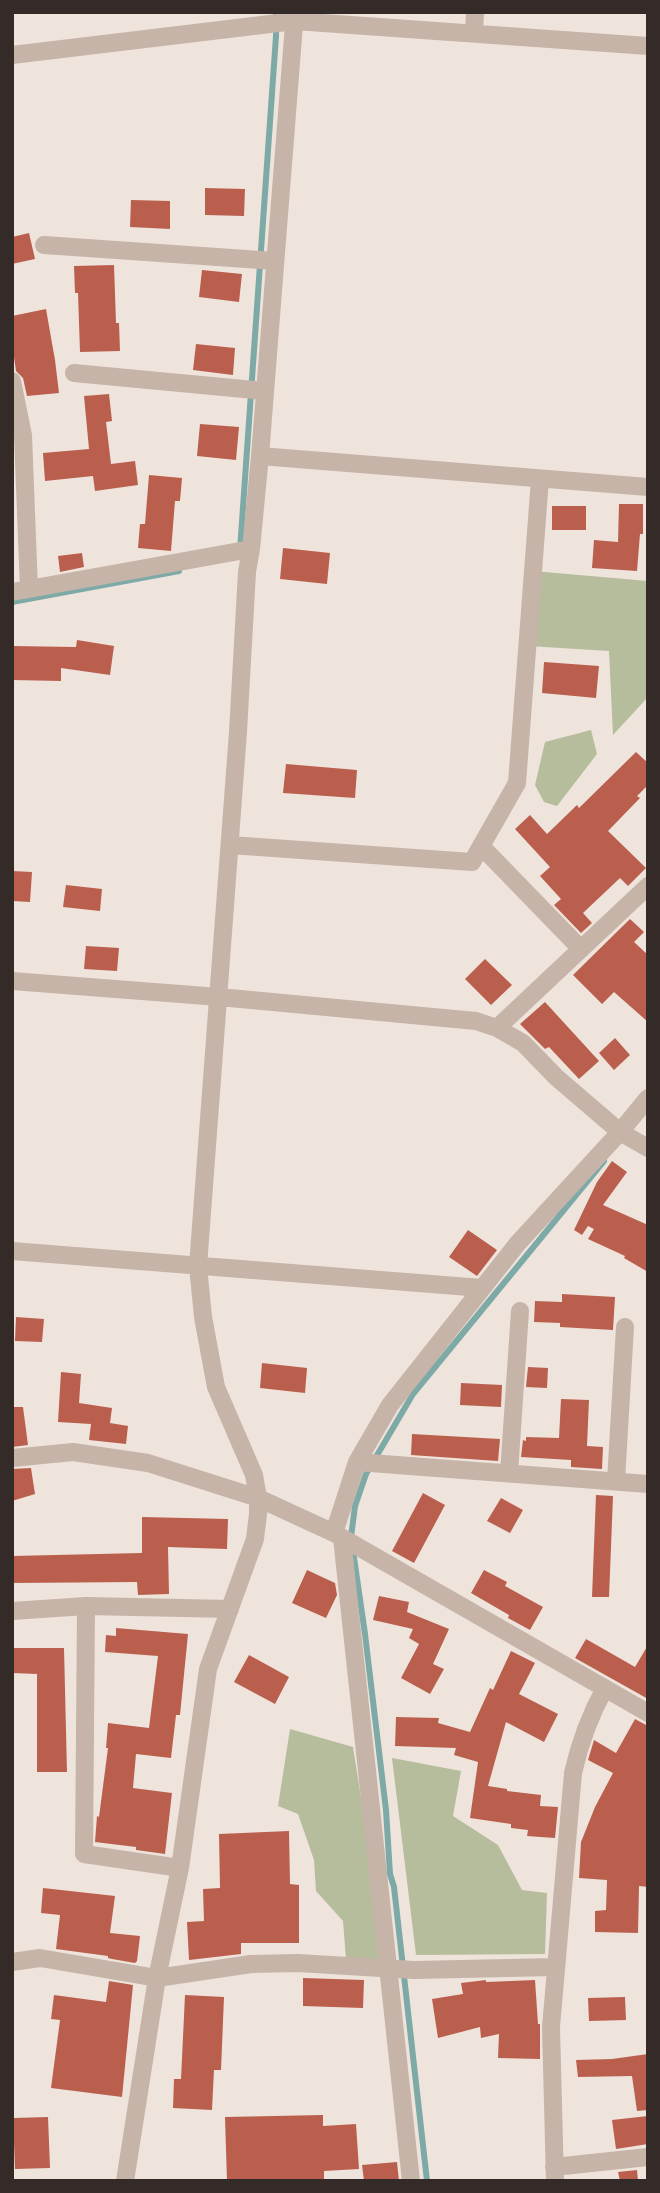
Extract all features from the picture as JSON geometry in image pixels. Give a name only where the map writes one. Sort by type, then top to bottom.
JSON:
[{"type":"street","points":[[474,33],[475,12]]},
{"type":"street","points":[[125,2181],[157,1978],[180,1868],[208,1669],[255,1539],[258,1498],[254,1475],[216,1387],[203,1317],[198,1266],[230,845],[247,572],[260,456],[295,17]]},
{"type":"street","points":[[12,55],[295,17],[648,46]]},
{"type":"street","points":[[44,245],[275,261]]},
{"type":"street","points":[[74,373],[265,391]]},
{"type":"street","points":[[12,381],[18,435],[21,590],[251,549]]},
{"type":"street","points":[[260,456],[648,487]]},
{"type":"street","points":[[230,845],[472,862],[517,783],[540,479]]},
{"type":"street","points":[[481,846],[581,949]]},
{"type":"street","points":[[497,1028],[645,893]]},
{"type":"street","points":[[12,981],[476,1021],[497,1028],[523,1043],[556,1077],[620,1132],[648,1148]]},
{"type":"street","points":[[411,2181],[338,1536],[357,1462],[390,1405],[518,1243],[648,1098]]},
{"type":"street","points":[[12,1251],[482,1288]]},
{"type":"street","points":[[509,1473],[520,1311]]},
{"type":"street","points":[[616,1481],[625,1327]]},
{"type":"street","points":[[12,1458],[74,1452],[136,1461],[258,1498],[338,1536],[648,1713]]},
{"type":"street","points":[[357,1462],[648,1483]]},
{"type":"street","points":[[12,1611],[86,1606],[230,1609]]},
{"type":"street","points":[[86,1606],[84,1854],[180,1868]]},
{"type":"street","points":[[605,1688],[580,1743],[573,1773],[551,2027],[555,2174],[648,2157]]},
{"type":"street","points":[[12,1962],[40,1958],[157,1978],[251,1964],[414,1970],[556,1967]]},
{"type":"green space","points":[[533,571],[648,581],[648,697],[613,735],[609,651],[528,646]]},
{"type":"green space","points":[[591,730],[597,754],[557,806],[544,802],[535,785],[545,742]]},
{"type":"green space","points":[[290,1729],[353,1747],[387,1961],[346,1959],[343,1921],[316,1891],[314,1860],[298,1814],[278,1806]]},
{"type":"green space","points":[[392,1758],[461,1771],[453,1816],[498,1845],[522,1890],[547,1893],[545,1954],[416,1955]]},
{"type":"building","points":[[205,188],[245,189],[244,216],[205,215]]},
{"type":"building","points":[[131,200],[170,201],[170,229],[130,227]]},
{"type":"building","points":[[29,233],[35,259],[12,264],[12,237]]},
{"type":"building","points":[[114,265],[120,351],[80,352],[78,293],[75,293],[74,266]]},
{"type":"building","points":[[202,270],[242,274],[239,302],[199,297]]},
{"type":"building","points":[[46,309],[59,393],[27,396],[23,378],[16,371],[12,316]]},
{"type":"building","points":[[196,344],[235,348],[233,375],[193,370]]},
{"type":"building","points":[[109,394],[112,421],[106,422],[111,464],[135,461],[138,485],[95,491],[93,476],[45,481],[43,453],[89,449],[84,396]]},
{"type":"building","points":[[200,424],[239,427],[236,460],[197,456]]},
{"type":"building","points":[[149,475],[182,478],[180,501],[175,501],[171,551],[138,548],[140,524],[145,524]]},
{"type":"building","points":[[619,504],[643,504],[643,534],[640,534],[637,571],[592,568],[594,540],[618,542]]},
{"type":"building","points":[[552,506],[586,506],[586,530],[552,530]]},
{"type":"building","points":[[283,548],[330,553],[327,584],[280,579]]},
{"type":"building","points":[[82,553],[84,567],[60,572],[58,556]]},
{"type":"building","points":[[77,640],[114,646],[110,675],[61,668],[61,681],[12,680],[12,646],[76,647]]},
{"type":"building","points":[[544,662],[599,666],[596,698],[542,693]]},
{"type":"building","points":[[636,752],[648,763],[648,785],[637,796],[640,798],[608,831],[646,868],[628,886],[620,878],[583,913],[592,923],[581,933],[554,905],[561,899],[540,876],[550,867],[515,829],[530,815],[547,834],[577,805],[579,808]]},
{"type":"building","points":[[286,764],[357,770],[355,798],[283,793]]},
{"type":"building","points":[[12,871],[32,872],[30,902],[12,901]]},
{"type":"building","points":[[66,885],[102,889],[100,911],[63,907]]},
{"type":"building","points":[[630,919],[644,932],[634,942],[648,955],[648,1022],[614,992],[602,1004],[573,975]]},
{"type":"building","points":[[86,946],[119,948],[117,971],[84,969]]},
{"type":"building","points":[[485,959],[512,985],[491,1005],[465,979]]},
{"type":"building","points":[[545,1002],[599,1061],[579,1079],[549,1047],[545,1049],[520,1024]]},
{"type":"building","points":[[615,1038],[630,1055],[614,1070],[599,1053]]},
{"type":"building","points":[[612,1161],[627,1172],[603,1205],[648,1225],[648,1272],[624,1258],[625,1256],[588,1239],[594,1229],[588,1226],[582,1235],[574,1230],[597,1182]]},
{"type":"building","points":[[468,1230],[497,1250],[477,1276],[449,1257]]},
{"type":"building","points":[[562,1294],[615,1297],[613,1330],[560,1327],[560,1323],[534,1322],[535,1301],[562,1302]]},
{"type":"building","points":[[16,1317],[44,1319],[42,1342],[15,1341]]},
{"type":"building","points":[[262,1363],[307,1368],[305,1393],[260,1388]]},
{"type":"building","points":[[528,1367],[548,1368],[547,1388],[526,1387]]},
{"type":"building","points":[[61,1372],[81,1374],[79,1403],[112,1408],[110,1423],[128,1426],[126,1444],[89,1440],[91,1424],[58,1422]]},
{"type":"building","points":[[461,1383],[502,1385],[501,1407],[460,1405]]},
{"type":"building","points":[[561,1399],[589,1400],[587,1446],[603,1447],[602,1469],[571,1467],[571,1460],[521,1457],[523,1440],[526,1441],[526,1437],[559,1438]]},
{"type":"building","points":[[12,1407],[23,1407],[28,1445],[12,1447]]},
{"type":"building","points":[[412,1434],[500,1439],[498,1461],[411,1455]]},
{"type":"building","points":[[31,1468],[35,1494],[12,1501],[12,1469]]},
{"type":"building","points":[[423,1493],[445,1505],[414,1563],[392,1551]]},
{"type":"building","points":[[596,1495],[613,1496],[609,1597],[592,1597]]},
{"type":"building","points":[[501,1498],[523,1510],[510,1533],[487,1521]]},
{"type":"building","points":[[142,1517],[228,1519],[227,1549],[168,1547],[169,1594],[138,1595],[137,1582],[12,1583],[12,1556],[142,1553]]},
{"type":"building","points":[[307,1570],[335,1583],[337,1595],[326,1618],[292,1603]]},
{"type":"building","points":[[484,1570],[507,1582],[505,1586],[543,1607],[530,1630],[471,1593]]},
{"type":"building","points":[[379,1596],[409,1602],[407,1612],[449,1629],[433,1664],[444,1669],[430,1694],[401,1678],[419,1644],[409,1638],[413,1629],[373,1620]]},
{"type":"building","points":[[116,1628],[188,1634],[180,1715],[176,1715],[171,1758],[136,1754],[133,1788],[172,1793],[165,1854],[95,1842],[108,1748],[108,1723],[149,1728],[158,1656],[105,1652],[106,1635],[116,1636]]},
{"type":"building","points":[[586,1639],[635,1667],[648,1645],[648,1699],[575,1658]]},
{"type":"building","points":[[12,1648],[64,1648],[67,1772],[37,1772],[37,1674],[12,1673]]},
{"type":"building","points":[[511,1651],[535,1663],[519,1694],[558,1714],[544,1742],[506,1722],[488,1786],[541,1795],[540,1806],[558,1807],[555,1838],[527,1836],[528,1830],[511,1828],[511,1824],[470,1818],[478,1762],[454,1755],[456,1748],[395,1746],[396,1717],[439,1718],[438,1723],[470,1732]]},
{"type":"building","points":[[249,1655],[289,1677],[275,1704],[234,1682]]},
{"type":"building","points":[[635,1719],[648,1726],[648,1887],[639,1886],[638,1933],[595,1932],[595,1911],[606,1910],[607,1880],[579,1878],[581,1842],[613,1773],[588,1760],[594,1740],[616,1753]]},
{"type":"building","points":[[289,1831],[290,1884],[299,1885],[299,1943],[241,1943],[241,1954],[189,1960],[187,1922],[204,1921],[203,1889],[220,1888],[219,1834]]},
{"type":"building","points":[[43,1888],[115,1896],[110,1933],[140,1936],[137,1961],[135,1963],[108,1956],[56,1949],[60,1915],[41,1913]]},
{"type":"building","points":[[303,1978],[364,1980],[363,2008],[303,2006]]},
{"type":"building","points":[[535,1980],[540,2024],[540,2059],[498,2058],[499,2034],[481,2038],[480,2027],[438,2038],[432,1999],[463,1994],[461,1983]]},
{"type":"building","points":[[109,1981],[133,1985],[122,2097],[51,2088],[60,2020],[51,2019],[54,1995],[106,2002]]},
{"type":"building","points":[[185,1995],[224,1997],[221,2070],[214,2070],[212,2110],[173,2108],[174,2079],[181,2079]]},
{"type":"building","points":[[625,1997],[626,2020],[589,2021],[588,1998]]},
{"type":"building","points":[[648,2054],[648,2110],[637,2111],[632,2076],[578,2077],[576,2060]]},
{"type":"building","points":[[323,2115],[323,2126],[356,2124],[359,2169],[324,2171],[324,2181],[227,2181],[225,2117]]},
{"type":"building","points":[[648,2116],[648,2144],[616,2149],[612,2120]]},
{"type":"building","points":[[48,2117],[50,2168],[15,2169],[13,2118]]},
{"type":"building","points":[[397,2162],[399,2181],[364,2181],[362,2165]]},
{"type":"building","points":[[637,2170],[638,2181],[620,2181],[618,2172]]},
{"type":"waterway","points":[[240,550],[276,12]]},
{"type":"waterway","points":[[12,602],[179,571]]},
{"type":"waterway","points":[[427,2181],[394,1887],[390,1874],[386,1810],[351,1537],[355,1506],[366,1474],[413,1394],[604,1161]]}]
